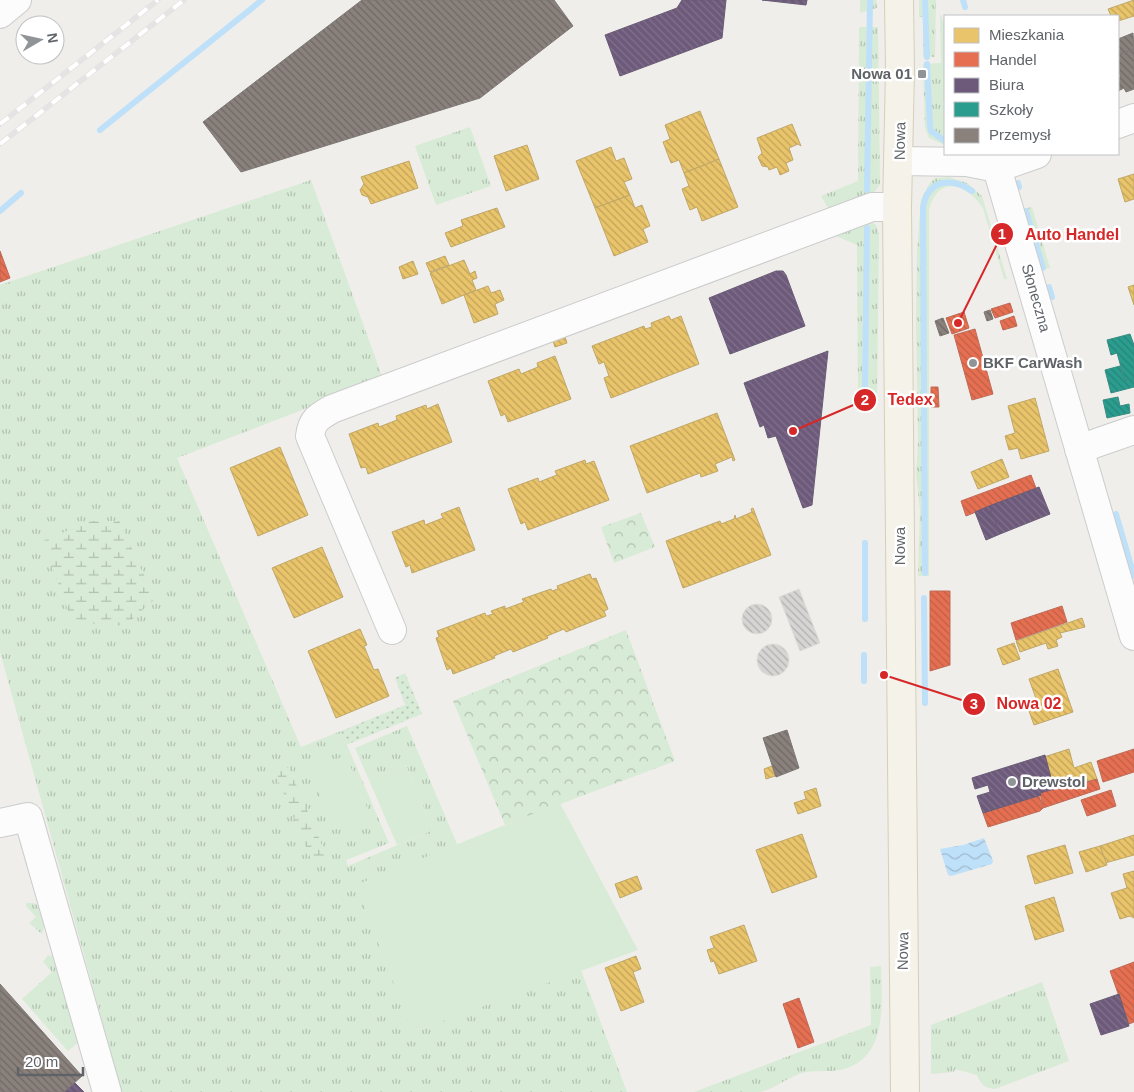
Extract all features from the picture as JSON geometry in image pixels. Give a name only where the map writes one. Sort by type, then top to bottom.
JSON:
[{"type":"main road","name":"Nowa","points":[[899,0],[898,207],[905,1092]]},
{"type":"street","points":[[0,14],[17,0]]},
{"type":"street","points":[[1119,124],[1134,118]]},
{"type":"street","points":[[899,161],[967,162],[997,168],[1034,155]]},
{"type":"street","name":"Słoneczna","points":[[997,168],[1134,636]]},
{"type":"street","points":[[392,630],[310,436],[312,422],[316,418],[332,409],[822,225],[872,207],[898,207]]},
{"type":"street","points":[[1079,449],[1134,430]]},
{"type":"street","points":[[0,823],[28,817],[107,1092]]},
{"type":"green space","points":[[860,0],[876,0],[877,8],[860,13]]},
{"type":"green space","points":[[919,0],[936,0],[935,57],[923,57],[923,17],[919,17]]},
{"type":"green space","points":[[940,13],[944,23],[944,145],[929,138],[925,128],[923,64],[941,63]]},
{"type":"green space","points":[[859,27],[878,27],[880,184],[873,194],[829,210],[821,196],[858,181]]},
{"type":"green space","points":[[470,127],[491,186],[436,205],[415,146]]},
{"type":"green space","points":[[949,177],[967,183],[982,196],[1007,279],[1004,279],[983,208],[976,199],[961,188],[953,186],[939,191],[933,198],[929,209],[929,576],[918,576],[920,510],[916,474],[918,442],[916,325],[917,252],[921,200],[929,184],[935,178]]},
{"type":"green space","points":[[311,180],[383,379],[177,458],[301,747],[341,731],[389,843],[346,860],[348,866],[433,830],[406,765],[369,780],[355,748],[407,726],[457,844],[412,1032],[581,970],[627,1092],[122,1092],[0,652],[0,285]]},
{"type":"green space","points":[[1032,207],[1050,268],[1040,269],[1022,209]]},
{"type":"green space","points":[[869,220],[876,225],[879,235],[877,401],[858,400],[857,245],[831,234]]},
{"type":"green space","points":[[641,513],[655,547],[614,563],[601,527]]},
{"type":"green space","points":[[90,521],[119,521],[155,599],[125,626],[72,622],[43,541]]},
{"type":"green space","points":[[626,630],[675,761],[505,825],[453,701]]},
{"type":"green space","points":[[405,673],[422,714],[346,745],[341,731],[405,705],[395,678]]},
{"type":"green space","points":[[346,755],[370,815],[334,830],[310,770]]},
{"type":"green space","points":[[406,765],[433,830],[397,845],[369,780]]},
{"type":"green space","points":[[278,767],[289,768],[327,857],[318,867],[311,859],[278,780]]},
{"type":"green space","points":[[560,803],[638,950],[412,1032],[356,885]]},
{"type":"green space","points":[[26,903],[34,903],[40,909],[44,921],[42,934],[29,923],[36,917],[26,906]]},
{"type":"green space","points":[[48,955],[55,957],[81,1040],[68,1051],[22,999],[52,972],[43,962]]},
{"type":"green space","points":[[881,966],[882,997],[879,1028],[875,1042],[867,1054],[856,1064],[841,1070],[802,1073],[760,1092],[694,1092],[871,1025],[870,967]]},
{"type":"green space","points":[[1042,982],[1069,1061],[995,1089],[984,1085],[977,1075],[955,1069],[954,1072],[931,1074],[931,1025]]},
{"type":"water","points":[[984,838],[993,861],[992,864],[951,876],[948,875],[940,849],[963,845]]},
{"type":"building: Mieszkania","points":[[1134,0],[1134,16],[1119,21],[1119,15],[1111,15],[1108,9]]},
{"type":"building: Mieszkania","points":[[700,111],[719,159],[684,173],[679,160],[671,163],[663,142],[670,139],[665,125]]},
{"type":"building: Mieszkania","points":[[792,124],[801,146],[798,144],[789,148],[793,160],[786,163],[789,171],[780,175],[777,167],[769,170],[768,167],[762,166],[758,157],[762,153],[757,138]]},
{"type":"building: Mieszkania","points":[[527,145],[539,179],[506,191],[494,156]]},
{"type":"building: Mieszkania","points":[[611,147],[616,161],[624,158],[632,179],[624,182],[630,195],[595,208],[576,161]]},
{"type":"building: Mieszkania","points":[[719,159],[738,207],[702,221],[697,207],[690,210],[682,189],[689,186],[684,173]]},
{"type":"building: Mieszkania","points":[[409,161],[418,188],[371,204],[368,197],[362,195],[360,190],[364,184],[361,177]]},
{"type":"building: Mieszkania","points":[[1134,174],[1134,199],[1125,202],[1118,179]]},
{"type":"building: Mieszkania","points":[[630,195],[635,208],[642,205],[650,226],[643,229],[648,242],[614,256],[595,208]]},
{"type":"building: Mieszkania","points":[[497,208],[505,227],[451,247],[445,233],[463,226],[461,220]]},
{"type":"building: Mieszkania","points":[[445,256],[449,265],[430,272],[426,263]]},
{"type":"building: Mieszkania","points":[[464,260],[470,274],[475,271],[477,278],[472,280],[476,290],[442,304],[430,273]]},
{"type":"building: Mieszkania","points":[[413,261],[418,274],[403,279],[399,267]]},
{"type":"building: Mieszkania","points":[[1134,285],[1134,305],[1128,287]]},
{"type":"building: Mieszkania","points":[[488,286],[491,293],[500,290],[504,300],[495,304],[498,314],[474,323],[464,295]]},
{"type":"building: Mieszkania","points":[[669,316],[671,320],[681,316],[699,364],[611,398],[604,378],[609,376],[604,362],[599,364],[592,346],[644,326],[645,329],[652,327],[651,323]]},
{"type":"building: Mieszkania","points":[[564,334],[567,343],[555,347],[552,338]]},
{"type":"building: Mieszkania","points":[[555,356],[571,399],[508,422],[505,414],[501,416],[488,381],[519,369],[521,374],[538,367],[537,363]]},
{"type":"building: Mieszkania","points":[[1035,398],[1049,451],[1021,459],[1018,448],[1009,450],[1005,436],[1015,433],[1008,406]]},
{"type":"building: Mieszkania","points":[[438,404],[452,442],[368,474],[366,467],[361,468],[349,434],[378,423],[379,427],[397,420],[396,416],[426,405],[427,409]]},
{"type":"building: Mieszkania","points":[[717,413],[735,460],[733,461],[732,457],[715,464],[718,471],[701,477],[700,473],[647,493],[630,446]]},
{"type":"building: Mieszkania","points":[[280,447],[308,515],[258,536],[230,468]]},
{"type":"building: Mieszkania","points":[[1002,459],[1009,477],[978,489],[971,472]]},
{"type":"building: Mieszkania","points":[[585,460],[586,464],[594,461],[609,500],[528,530],[525,522],[521,524],[508,489],[538,478],[539,482],[557,475],[555,471]]},
{"type":"building: Mieszkania","points":[[459,507],[475,550],[412,573],[410,565],[406,567],[392,532],[424,520],[425,525],[443,518],[441,514]]},
{"type":"building: Mieszkania","points":[[753,508],[771,555],[683,588],[666,541],[720,521],[721,524],[734,519],[735,515],[736,519],[752,512],[751,509]]},
{"type":"building: Mieszkania","points":[[322,547],[343,597],[294,618],[272,568]]},
{"type":"building: Mieszkania","points":[[590,574],[592,579],[596,578],[608,609],[604,611],[606,616],[566,632],[564,629],[547,636],[548,638],[513,652],[511,649],[494,656],[495,658],[453,674],[451,668],[447,670],[436,638],[439,637],[437,631],[485,613],[486,616],[493,614],[491,611],[505,606],[505,609],[524,602],[522,599],[551,589],[552,591],[558,589],[557,586]]},
{"type":"building: Mieszkania","points":[[1082,618],[1085,627],[1060,633],[1062,637],[1056,640],[1058,646],[1048,649],[1046,643],[1020,652],[1016,641]]},
{"type":"building: Mieszkania","points":[[360,629],[367,645],[364,646],[373,668],[374,670],[378,669],[389,696],[336,718],[308,651]]},
{"type":"building: Mieszkania","points":[[1014,643],[1020,659],[1003,665],[997,649]]},
{"type":"building: Mieszkania","points":[[1058,669],[1073,712],[1034,725],[1029,711],[1039,707],[1029,679]]},
{"type":"building: Mieszkania","points":[[1069,749],[1074,768],[1091,762],[1097,779],[1054,789],[1044,757]]},
{"type":"building: Mieszkania","points":[[772,766],[775,776],[766,779],[764,769]]},
{"type":"building: Mieszkania","points":[[816,788],[821,806],[798,814],[794,803],[806,799],[804,792]]},
{"type":"building: Mieszkania","points":[[802,834],[817,877],[772,893],[756,850]]},
{"type":"building: Mieszkania","points":[[1134,835],[1134,855],[1105,863],[1100,846]]},
{"type":"building: Mieszkania","points":[[1065,845],[1073,873],[1035,884],[1027,856]]},
{"type":"building: Mieszkania","points":[[1100,846],[1107,865],[1086,872],[1079,852]]},
{"type":"building: Mieszkania","points":[[1134,871],[1134,918],[1130,916],[1120,919],[1111,893],[1127,888],[1123,874]]},
{"type":"building: Mieszkania","points":[[637,876],[642,889],[620,898],[615,884]]},
{"type":"building: Mieszkania","points":[[1054,897],[1064,931],[1035,940],[1025,906]]},
{"type":"building: Mieszkania","points":[[744,925],[757,961],[719,974],[714,961],[711,962],[707,950],[714,948],[710,937]]},
{"type":"building: Mieszkania","points":[[636,956],[641,969],[633,972],[644,1002],[621,1011],[605,968]]},
{"type":"building: Handel","points":[[0,251],[10,278],[0,282]]},
{"type":"building: Handel","points":[[1010,303],[1013,312],[995,318],[991,309]]},
{"type":"building: Handel","points":[[964,312],[969,328],[952,334],[946,318]]},
{"type":"building: Handel","points":[[1014,316],[1017,326],[1003,330],[1000,321]]},
{"type":"building: Handel","name":"BKF CarWash","points":[[975,329],[993,394],[972,400],[954,335]]},
{"type":"building: Handel","points":[[931,387],[938,387],[939,407],[931,407]]},
{"type":"building: Handel","points":[[1031,475],[1036,488],[966,516],[961,501]]},
{"type":"building: Handel","points":[[930,591],[950,591],[950,665],[930,671]]},
{"type":"building: Handel","points":[[1062,606],[1067,622],[1016,640],[1011,623]]},
{"type":"building: Handel","points":[[1134,749],[1134,772],[1103,782],[1097,761]]},
{"type":"building: Handel","points":[[1097,779],[1100,789],[1043,808],[1040,793],[1072,783],[1073,786]]},
{"type":"building: Handel","points":[[1111,790],[1116,806],[1087,816],[1081,800]]},
{"type":"building: Handel","points":[[1039,796],[1043,808],[1040,811],[988,827],[983,813]]},
{"type":"building: Handel","points":[[1134,962],[1134,1022],[1129,1024],[1110,971]]},
{"type":"building: Handel","points":[[799,998],[814,1042],[798,1048],[783,1004]]},
{"type":"building: Biura","points":[[682,0],[726,0],[722,38],[620,76],[605,35],[677,8]]},
{"type":"building: Biura","points":[[762,0],[807,0],[806,5]]},
{"type":"building: Biura","points":[[776,271],[783,271],[786,275],[805,326],[730,354],[709,298]]},
{"type":"building: Biura","points":[[828,351],[812,505],[803,508],[776,436],[768,438],[764,425],[760,427],[744,383]]},
{"type":"building: Biura","points":[[1039,487],[1050,514],[1000,534],[989,506]]},
{"type":"building: Biura","points":[[989,506],[1000,534],[986,540],[975,512]]},
{"type":"building: Biura","name":"Drewstol","points":[[1045,755],[1054,789],[1040,793],[1041,795],[983,813],[977,796],[990,792],[988,785],[975,789],[972,778]]},
{"type":"building: Biura","points":[[1119,994],[1129,1026],[1101,1035],[1090,1004]]},
{"type":"building: Biura","points":[[74,1082],[84,1092],[64,1092]]},
{"type":"building: Szkoły","points":[[1130,334],[1134,345],[1134,378],[1125,381],[1117,353],[1111,355],[1107,340]]},
{"type":"building: Szkoły","points":[[1120,366],[1125,381],[1134,378],[1134,387],[1111,393],[1105,370]]},
{"type":"building: Szkoły","points":[[1118,397],[1120,406],[1129,404],[1130,413],[1107,418],[1103,400]]},
{"type":"building: Przemysł","points":[[362,0],[554,0],[573,26],[480,98],[241,172],[203,122]]},
{"type":"building: Przemysł","points":[[1133,33],[1134,49],[1119,55],[1119,39]]},
{"type":"building: Przemysł","points":[[1134,49],[1134,89],[1126,92],[1124,88],[1119,90],[1119,55]]},
{"type":"building: Przemysł","points":[[990,310],[993,319],[987,321],[984,312]]},
{"type":"building: Przemysł","points":[[943,318],[949,333],[940,336],[935,321]]},
{"type":"building: Przemysł","points":[[787,730],[799,768],[776,777],[763,738]]},
{"type":"building: Przemysł","points":[[0,984],[82,1076],[64,1092],[0,1092]]},
{"type":"building: Inne","points":[[799,589],[820,643],[800,651],[779,597]]},
{"type":"building: Inne","points":[[757,604],[768,608],[772,619],[768,630],[757,634],[746,630],[742,619],[746,608]]},
{"type":"building: Inne","points":[[773,644],[779,645],[784,649],[788,654],[788,666],[784,671],[779,675],[773,676],[767,675],[762,671],[758,666],[757,660],[758,654],[762,649],[767,645]]},
{"type":"waterway","points":[[100,130],[262,0]]},
{"type":"waterway","points":[[867,190],[870,0]]},
{"type":"waterway","points":[[925,0],[927,57]]},
{"type":"waterway","points":[[963,0],[965,7]]},
{"type":"waterway","points":[[927,64],[931,131],[944,140]]},
{"type":"waterway","points":[[925,573],[923,207],[930,191],[942,183],[957,184],[972,191]]},
{"type":"waterway","points":[[1018,183],[1019,187]]},
{"type":"waterway","points":[[0,211],[21,193]]},
{"type":"waterway","points":[[1026,211],[1043,268]]},
{"type":"waterway","points":[[865,390],[867,228]]},
{"type":"waterway","points":[[1049,287],[1052,297]]},
{"type":"waterway","points":[[1116,514],[1134,576]]},
{"type":"waterway","points":[[865,543],[865,619]]},
{"type":"waterway","points":[[924,598],[925,703]]},
{"type":"waterway","points":[[864,655],[864,681]]},
{"type":"railway","points":[[0,124],[158,0]]},
{"type":"railway","points":[[0,144],[184,0]]},
{"type":"place","name":"Nowa 01","points":[[922,74]]},
{"type":"place","name":"Auto Handel","points":[[958,323]]},
{"type":"place","name":"BKF CarWash","points":[[973,363]]},
{"type":"place","name":"Tedex","points":[[793,431]]},
{"type":"place","name":"Nowa 02","points":[[884,675]]},
{"type":"place","name":"Drewstol","points":[[1012,782]]}]
